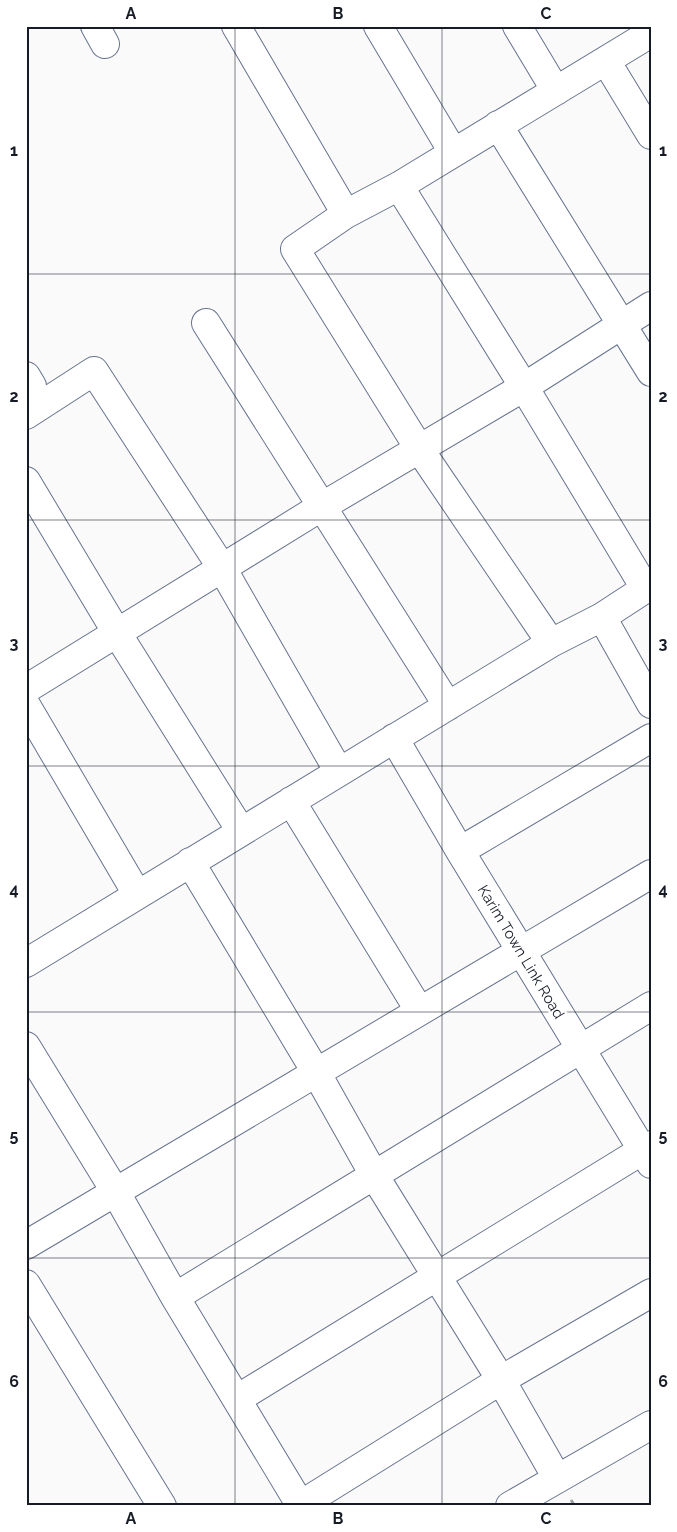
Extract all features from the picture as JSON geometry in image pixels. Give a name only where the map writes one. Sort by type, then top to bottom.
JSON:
[{"type":"street","points":[[236,26],[346,214]]},
{"type":"street","points":[[378,26],[453,152]]},
{"type":"street","points":[[517,26],[556,92]]},
{"type":"street","points":[[551,643],[420,450],[295,249],[346,214],[399,186],[651,33]]},
{"type":"street","points":[[606,61],[651,135]]},
{"type":"street","points":[[498,125],[651,372]]},
{"type":"street","points":[[30,953],[137,894],[551,643],[602,618],[648,586],[399,186]]},
{"type":"street","points":[[26,689],[321,507],[524,387],[651,306]]},
{"type":"street","points":[[206,323],[448,706]]},
{"type":"street","points":[[26,414],[94,371],[222,568],[339,772]]},
{"type":"street","points":[[26,481],[117,633],[241,831]]},
{"type":"street","points":[[602,618],[651,704]]},
{"type":"street","points":[[26,705],[137,894]]},
{"type":"street","name":"Karim Town Link Road","points":[[394,738],[520,950],[580,1048],[648,1153]]},
{"type":"street","points":[[460,851],[651,738]]},
{"type":"street","points":[[291,801],[419,1010]]},
{"type":"street","points":[[190,862],[316,1072],[374,1175],[501,1380],[557,1478]]},
{"type":"street","points":[[26,1244],[651,874]]},
{"type":"street","points":[[175,1298],[651,1006]]},
{"type":"street","points":[[26,1046],[115,1191],[175,1298],[300,1505],[501,1380],[651,1293]]},
{"type":"street","points":[[237,1399],[437,1275],[648,1153]]},
{"type":"street","points":[[26,1284],[162,1506]]},
{"type":"street","points":[[510,1506],[651,1425]]}]
